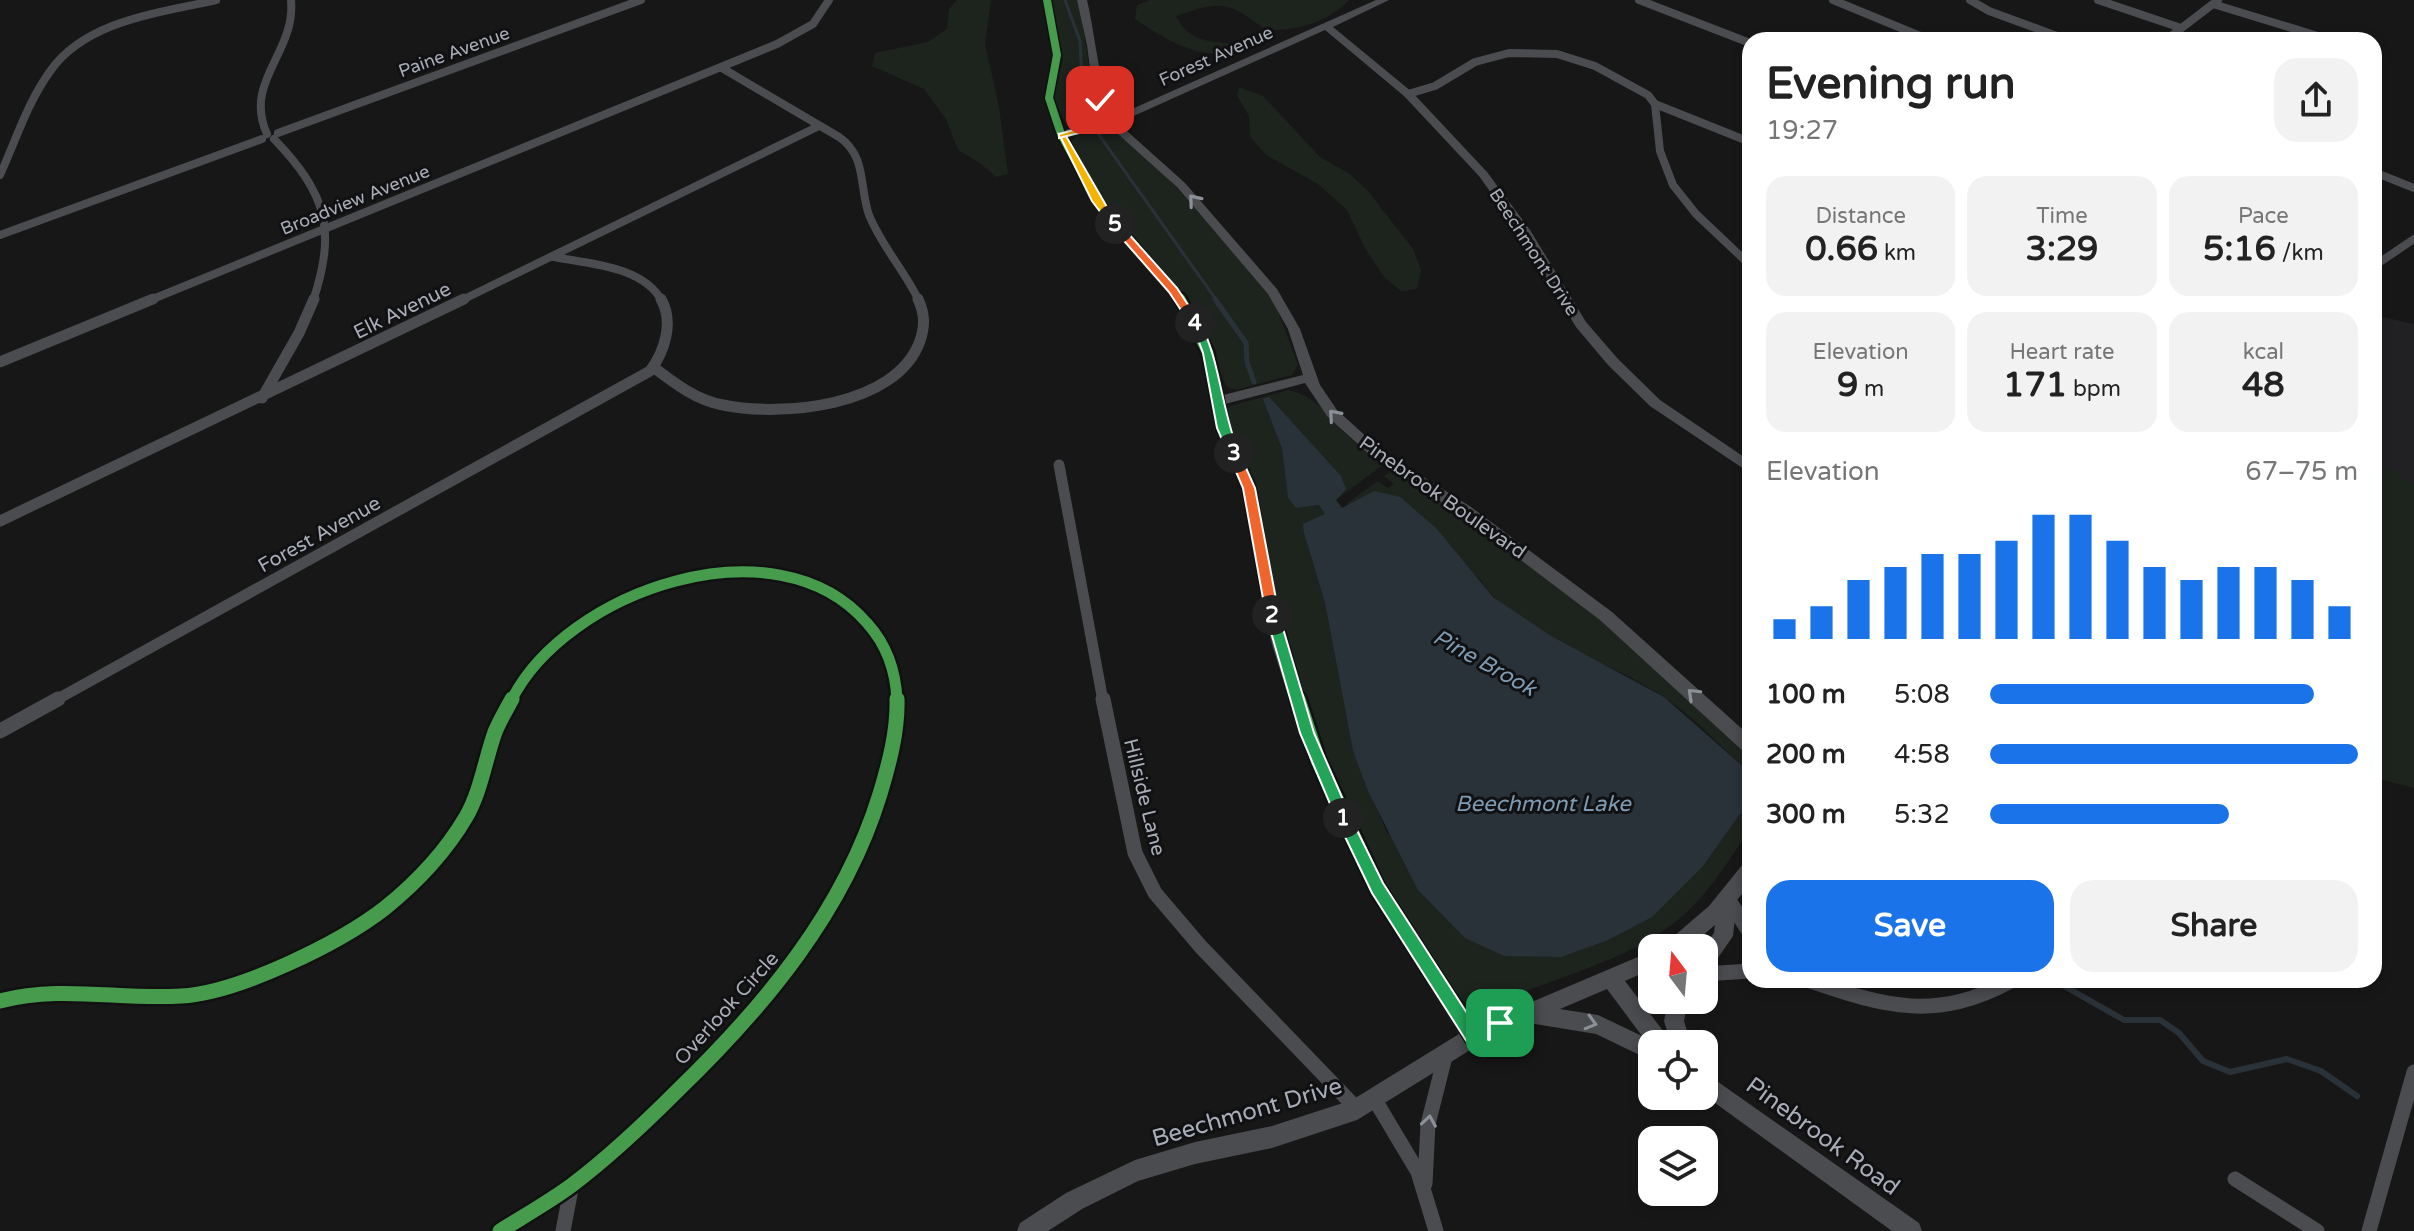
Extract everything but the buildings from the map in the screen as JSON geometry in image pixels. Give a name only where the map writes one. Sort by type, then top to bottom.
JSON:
[{"type":"street","points":[[0,175],[48,76],[64,55],[114,27],[216,0]]},
{"type":"street","points":[[262,398],[291,350],[313,304],[324,266],[327,228],[307,176],[261,122],[260,99],[271,64],[291,27],[291,0]]},
{"type":"street","name":"Broadview Avenue","points":[[0,362],[722,68],[799,33],[817,20],[829,0]]},
{"type":"street","points":[[1047,0],[1057,55],[1049,98],[1061,134],[1097,201],[1173,290],[1192,317],[1208,353],[1226,438],[1249,488],[1274,622],[1312,746],[1377,888],[1473,1037]]},
{"type":"street","name":"Pinebrook Boulevard","points":[[1082,0],[1098,92],[1111,122],[1181,185],[1273,292],[1294,329],[1309,378],[1332,413],[1368,447],[1466,511],[1574,591],[1630,636],[1742,740]]},
{"type":"street","name":"Forest Avenue","points":[[1061,134],[1111,122],[1384,0]]},
{"type":"street","points":[[1639,0],[1742,40]]},
{"type":"street","points":[[1833,0],[1911,32]]},
{"type":"street","points":[[1970,0],[1989,11],[2046,32]]},
{"type":"street","points":[[2098,0],[2181,28]]},
{"type":"street","name":"Paine Avenue","points":[[0,235],[633,1]]},
{"type":"street","points":[[2176,32],[2216,2],[2306,32]]},
{"type":"street","name":"Beechmont Drive","points":[[1326,26],[1408,94],[1492,185],[1524,230],[1581,324],[1606,354],[1655,403],[1742,463]]},
{"type":"street","points":[[1408,94],[1435,86],[1487,57],[1528,52],[1579,60],[1631,84],[1648,95],[1655,104],[1742,139]]},
{"type":"street","points":[[554,257],[643,279],[658,291],[668,312],[661,356],[653,367],[681,388],[718,405],[740,409],[798,407],[870,391],[896,376],[921,344],[925,325],[921,304],[884,248],[865,203],[855,151],[837,135],[817,127],[722,68]]},
{"type":"street","points":[[1655,104],[1660,151],[1673,185],[1696,214],[1742,257]]},
{"type":"street","name":"Elk Avenue","points":[[0,521],[262,398],[817,127]]},
{"type":"street","points":[[2382,175],[2414,188]]},
{"type":"street","points":[[2382,261],[2414,239]]},
{"type":"street","name":"Forest Avenue","points":[[0,731],[636,380],[653,367]]},
{"type":"street","points":[[1218,401],[1309,378]]},
{"type":"street","name":"Hillside Lane","points":[[1059,465],[1119,786],[1135,853],[1155,893],[1201,947],[1366,1105],[1410,1156],[1425,1191]]},
{"type":"street","name":"Overlook Circle","points":[[0,1001],[44,991],[188,996],[279,967],[308,953],[376,915],[407,889],[437,854],[466,818],[488,765],[496,731],[524,681],[548,651],[590,617],[648,587],[697,575],[734,572],[774,575],[833,593],[863,614],[880,635],[896,673],[895,734],[887,771],[864,840],[841,891],[782,980],[695,1074],[630,1136],[572,1184],[500,1231]]},
{"type":"street","points":[[1689,934],[1728,899],[1742,881]]},
{"type":"street","points":[[1728,899],[1742,921]]},
{"type":"street","points":[[1718,943],[1723,936],[1728,899]]},
{"type":"street","name":"Beechmont Drive","points":[[1028,1231],[1074,1201],[1135,1171],[1195,1153],[1286,1134],[1366,1105],[1473,1037],[1638,966]]},
{"type":"street","points":[[1718,973],[1742,972]]},
{"type":"street","points":[[1611,979],[1650,1030]]},
{"type":"street","points":[[1830,988],[1864,1000],[1918,1008],[1968,1002],[1997,988]]},
{"type":"street","points":[[1525,1013],[1598,1025],[1638,1044]]},
{"type":"street","points":[[1436,1231],[1425,1191],[1428,1124],[1446,1053]]},
{"type":"street","points":[[2369,1231],[2414,1072]]},
{"type":"street","name":"Pinebrook Road","points":[[1718,1092],[1911,1231]]},
{"type":"street","points":[[2235,1179],[2317,1231]]},
{"type":"street","points":[[563,1231],[572,1184]]},
{"type":"shaded area","points":[[957,0],[991,0],[985,44],[999,107],[1008,174],[996,177],[958,150],[946,119],[924,89],[872,66],[875,53],[928,42],[947,29],[949,9]]},
{"type":"shaded area","points":[[1052,0],[1079,0],[1093,93],[1102,117],[1092,124],[1067,127],[1053,96],[1063,60]]},
{"type":"shaded area","points":[[1150,0],[1349,0],[1321,20],[1288,29],[1266,30],[1242,13],[1224,6],[1204,7],[1176,16],[1181,25],[1195,36],[1239,44],[1241,52],[1225,54],[1185,47],[1135,19],[1137,5]]},
{"type":"shaded area","points":[[1239,87],[1263,96],[1320,157],[1350,174],[1368,191],[1413,249],[1421,270],[1417,289],[1401,291],[1384,277],[1365,248],[1347,210],[1318,184],[1266,155],[1250,136],[1249,116],[1237,95]]},
{"type":"shaded area","points":[[1113,130],[1159,168],[1272,296],[1298,365],[1292,375],[1235,390],[1226,386],[1199,318],[1122,224],[1097,189],[1071,142],[1077,135]]},
{"type":"shaded area","points":[[2382,317],[2414,324],[2414,504],[2382,496]]},
{"type":"shaded area","points":[[1288,390],[1299,393],[1318,405],[1349,437],[1384,464],[1336,500],[1292,425],[1269,397],[1266,407],[1282,449],[1288,498],[1296,508],[1320,505],[1326,515],[1304,533],[1325,603],[1353,751],[1387,833],[1703,866],[1742,814],[1742,841],[1690,909],[1657,934],[1638,934],[1638,946],[1617,956],[1485,1010],[1466,1004],[1392,899],[1311,730],[1270,577],[1254,484],[1234,442],[1225,412],[1230,406]]},
{"type":"shaded area","points":[[2382,465],[2414,485],[2414,788],[2382,780]]},
{"type":"shaded area","points":[[1392,471],[1441,501],[1580,602],[1742,749],[1742,765],[1686,713],[1664,697],[1514,614],[1494,597],[1480,579],[1374,491],[1348,508],[1347,503],[1378,481],[1388,488],[1394,484],[1384,476]]},
{"type":"water","name":"Beechmont Lake","points":[[1269,397],[1341,476],[1346,489],[1336,500],[1342,508],[1374,491],[1400,497],[1436,528],[1493,597],[1551,636],[1664,697],[1742,766],[1742,814],[1703,866],[1652,917],[1608,940],[1561,957],[1504,956],[1465,938],[1418,890],[1368,791],[1353,751],[1325,603],[1304,533],[1303,524],[1325,514],[1319,505],[1296,508],[1288,498],[1282,449],[1263,399]]},
{"type":"waterway","name":"Pine Brook","points":[[1065,0],[1080,41],[1083,100],[1092,122]]},
{"type":"waterway","name":"Pine Brook","points":[[1097,132],[1217,301]]},
{"type":"waterway","name":"Pine Brook","points":[[1215,299],[1246,343],[1247,362],[1254,382]]},
{"type":"waterway","name":"Pine Brook","points":[[2068,988],[2124,1020],[2160,1020],[2179,1033],[2203,1061],[2230,1072],[2287,1059],[2321,1071],[2357,1096]]},
{"type":"cycle path","points":[[1047,0],[1057,55],[1049,98],[1061,134],[1097,201],[1184,304],[1208,353],[1223,428],[1249,488],[1267,592],[1281,648],[1318,760],[1377,888],[1473,1037]]},
{"type":"cycle path","points":[[0,1001],[45,992],[161,997],[206,993],[255,977],[305,954],[383,910],[436,858],[471,807],[496,730],[515,692],[540,659],[571,631],[605,608],[643,591],[682,579],[724,574],[765,574],[808,582],[827,590],[844,600],[871,627],[883,645],[897,683],[895,729],[884,780],[862,844],[844,882],[823,918],[775,986],[691,1078],[582,1177],[500,1231]]},
{"type":"route","points":[[1100,100],[1111,122],[1061,134],[1097,201],[1184,304],[1203,340],[1212,366],[1223,428],[1249,488],[1267,592],[1289,678],[1307,733],[1333,795],[1377,888],[1473,1037],[1500,1023]]}]
